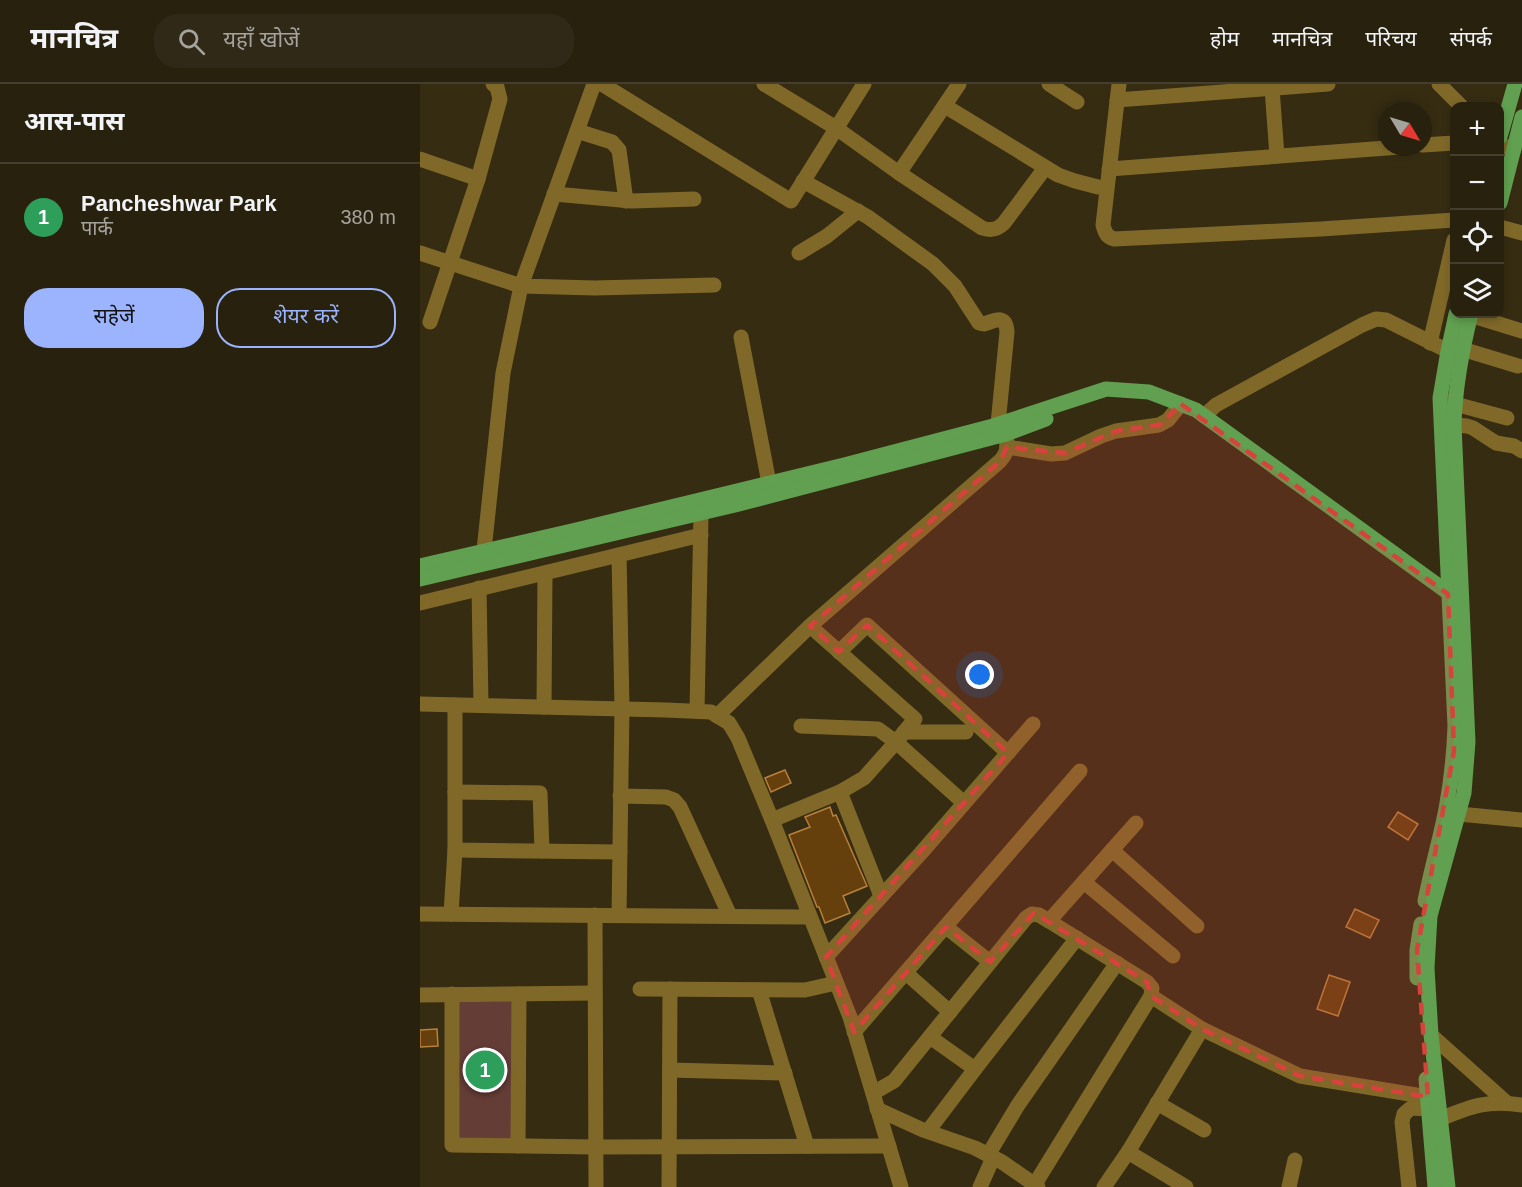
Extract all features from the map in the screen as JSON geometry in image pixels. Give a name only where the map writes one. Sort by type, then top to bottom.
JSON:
[{"type":"main road","points":[[1504,123],[1515,84]]},
{"type":"main road","points":[[1504,171],[1507,147],[1522,117]]},
{"type":"main road","points":[[1435,1187],[1427,968],[1430,916],[1460,814],[1468,742],[1440,398],[1465,318]]},
{"type":"main road","points":[[1448,1187],[1432,1108],[1418,981],[1417,950],[1433,861],[1446,809],[1454,752],[1455,350]]},
{"type":"main road","points":[[420,566],[484,557],[701,513],[1004,435],[1104,397],[1149,392],[1196,410],[1455,598]]},
{"type":"main road","points":[[420,579],[484,557],[576,530],[844,465],[1004,435]]},
{"type":"street","points":[[430,322],[478,179],[500,99],[497,87],[493,84]]},
{"type":"street","points":[[484,557],[503,373],[520,286],[594,84]]},
{"type":"street","points":[[602,84],[791,201],[864,84]]},
{"type":"street","points":[[764,84],[836,128],[899,173],[988,230],[998,229],[1004,223],[1045,168]]},
{"type":"street","points":[[899,173],[960,84]]},
{"type":"street","points":[[1049,84],[1077,102]]},
{"type":"street","points":[[1119,84],[1102,225],[1105,233],[1114,240],[1450,220]]},
{"type":"street","points":[[1117,100],[1328,84]]},
{"type":"street","points":[[1439,84],[1457,102]]},
{"type":"street","points":[[1272,88],[1277,156]]},
{"type":"street","points":[[945,106],[1058,175],[1098,187]]},
{"type":"street","points":[[577,131],[612,142],[619,150],[626,201]]},
{"type":"street","points":[[1432,144],[1450,143]]},
{"type":"street","points":[[1109,169],[1378,149]]},
{"type":"street","points":[[420,159],[478,179]]},
{"type":"street","points":[[717,716],[810,626],[1006,454],[1004,435],[1006,326],[1000,319],[984,324],[979,323],[955,286],[940,271],[858,211],[803,181]]},
{"type":"street","points":[[554,194],[626,201],[694,199]]},
{"type":"street","points":[[799,253],[827,236],[858,211]]},
{"type":"street","points":[[1504,228],[1522,233]]},
{"type":"street","points":[[420,254],[520,286],[595,288],[714,285]]},
{"type":"street","points":[[1430,343],[1450,261]]},
{"type":"street","points":[[1478,318],[1522,332]]},
{"type":"street","points":[[1204,416],[1216,405],[1376,319],[1386,320],[1430,343],[1518,366]]},
{"type":"street","points":[[741,337],[769,483]]},
{"type":"street","points":[[1440,398],[1507,418]]},
{"type":"street","points":[[1004,435],[1051,454],[1065,453],[1116,431],[1159,425],[1168,420],[1181,404]]},
{"type":"street","points":[[1454,425],[1473,428],[1496,443],[1514,446],[1522,451]]},
{"type":"street","points":[[697,711],[701,513]]},
{"type":"street","points":[[420,603],[701,535]]},
{"type":"street","points":[[619,555],[622,708],[619,915]]},
{"type":"street","points":[[544,707],[545,573]]},
{"type":"street","points":[[479,588],[481,705]]},
{"type":"street","points":[[839,652],[867,625],[1008,753]]},
{"type":"street","points":[[772,820],[840,792],[864,778],[915,719],[810,626]]},
{"type":"street","points":[[420,704],[697,711],[711,712],[729,723],[738,738],[772,820],[836,983],[854,1032],[901,1187]]},
{"type":"street","points":[[451,914],[455,850],[455,705]]},
{"type":"street","points":[[826,957],[1033,723]]},
{"type":"street","points":[[801,726],[878,729],[900,737],[966,732]]},
{"type":"street","points":[[900,737],[964,803]]},
{"type":"street","points":[[854,1032],[1080,771]]},
{"type":"street","points":[[455,792],[540,793],[542,851]]},
{"type":"street","points":[[840,792],[881,896]]},
{"type":"street","points":[[620,796],[666,797],[674,800],[680,807],[729,916]]},
{"type":"street","points":[[1460,814],[1522,820]]},
{"type":"street","points":[[1049,921],[1136,823]]},
{"type":"street","points":[[455,850],[620,852]]},
{"type":"street","points":[[1112,850],[1197,926]]},
{"type":"street","points":[[1084,882],[1173,956]]},
{"type":"street","points":[[420,914],[810,917]]},
{"type":"street","points":[[873,1093],[894,1081],[1026,918],[1032,914],[1039,915],[1077,938],[1147,982],[1152,988],[1151,996],[1036,1186],[975,1148],[928,1131],[878,1108]]},
{"type":"street","points":[[595,915],[596,1187]]},
{"type":"street","points":[[946,927],[990,962]]},
{"type":"street","points":[[928,1131],[1077,938]]},
{"type":"street","points":[[980,1187],[990,1156],[1018,1105],[1117,963]]},
{"type":"street","points":[[906,973],[950,1012]]},
{"type":"street","points":[[640,989],[805,990],[836,983]]},
{"type":"street","points":[[669,1187],[670,989]]},
{"type":"street","points":[[759,990],[807,1146]]},
{"type":"street","points":[[420,995],[595,993]]},
{"type":"street","points":[[452,994],[452,1145],[889,1146]]},
{"type":"street","points":[[518,1146],[519,994]]},
{"type":"street","points":[[1151,996],[1202,1029],[1300,1076],[1432,1108]]},
{"type":"street","points":[[1104,1187],[1128,1152],[1202,1029]]},
{"type":"street","points":[[1431,1035],[1514,1104]]},
{"type":"street","points":[[930,1037],[975,1068]]},
{"type":"street","points":[[669,1070],[784,1073]]},
{"type":"street","points":[[1157,1103],[1204,1130]]},
{"type":"street","points":[[1409,1187],[1402,1122],[1404,1114],[1412,1108],[1473,1106],[1487,1103],[1514,1104]]},
{"type":"street","points":[[1128,1152],[1186,1187]]},
{"type":"street","points":[[1289,1187],[1295,1160]]},
{"type":"highlighted area","points":[[1181,404],[1448,594],[1454,751],[1417,950],[1428,1097],[1300,1076],[1202,1029],[1151,996],[1147,982],[1034,913],[990,962],[946,927],[854,1032],[826,957],[1008,753],[867,625],[839,652],[810,626],[1000,461],[1007,447],[1065,453],[1116,431],[1159,425]]},
{"type":"shaded area","points":[[452,994],[519,994],[518,1146],[452,1145]]},
{"type":"building","points":[[785,770],[791,783],[771,792],[765,778]]},
{"type":"building","points":[[830,807],[833,816],[836,815],[867,886],[843,896],[850,913],[825,923],[789,835],[810,827],[805,817]]},
{"type":"building","points":[[1398,812],[1418,824],[1408,840],[1388,827]]},
{"type":"building","points":[[1355,909],[1379,920],[1370,938],[1346,927]]},
{"type":"building","points":[[1329,975],[1350,982],[1338,1016],[1317,1009]]},
{"type":"building","points":[[437,1029],[438,1046],[420,1047],[420,1030]]},
{"type":"place","name":"Pancheshwar Park","points":[[485,1070]]}]
